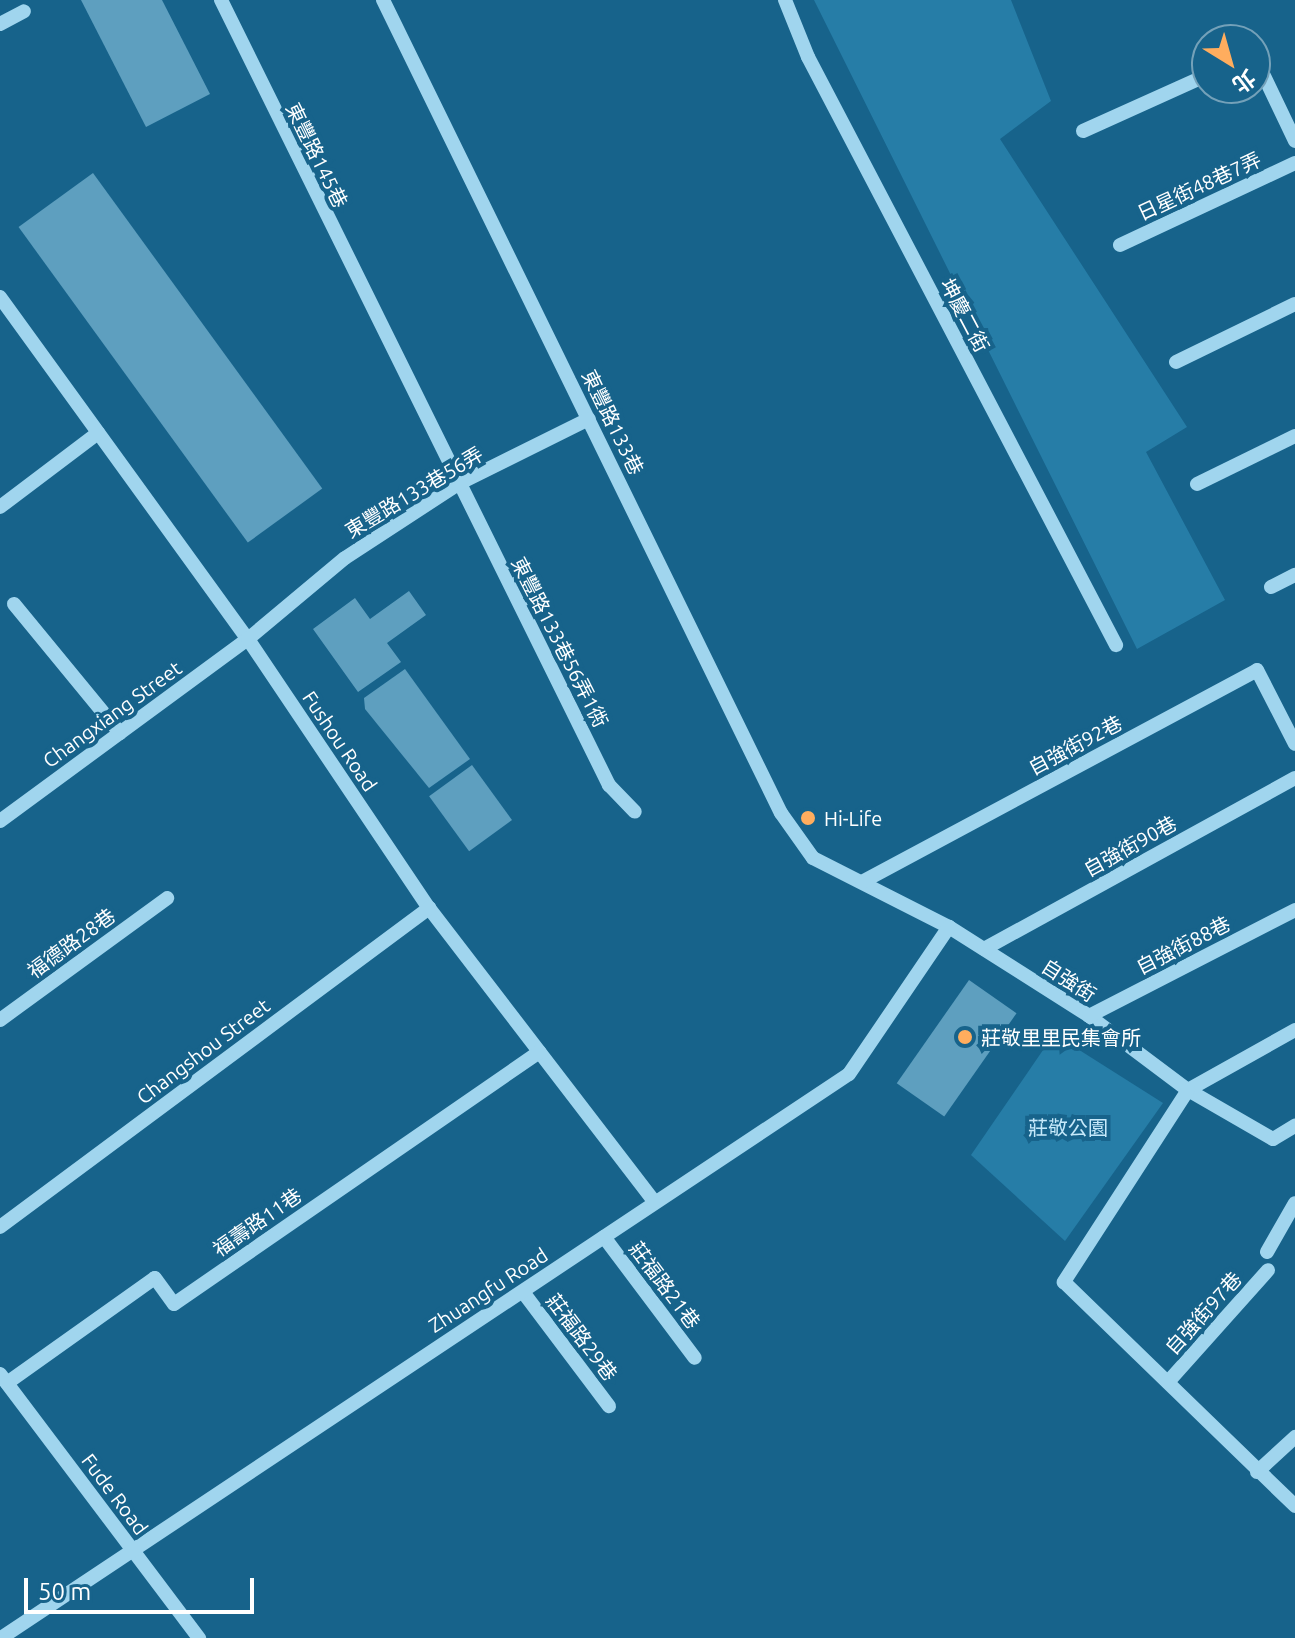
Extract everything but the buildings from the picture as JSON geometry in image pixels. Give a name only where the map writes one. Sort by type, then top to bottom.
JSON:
[{"type":"street","name":"東豐路145巷","points":[[221,0],[458,484]]},
{"type":"street","name":"東豐路133巷","points":[[383,0],[781,813],[813,858]]},
{"type":"street","name":"坤慶二街","points":[[785,0],[808,57],[1116,645]]},
{"type":"street","points":[[0,24],[24,11]]},
{"type":"street","points":[[1083,131],[1191,82]]},
{"type":"street","points":[[1271,91],[1295,141]]},
{"type":"street","name":"日星街48巷7弄","points":[[1120,245],[1295,163]]},
{"type":"street","name":"Fushou Road","points":[[0,297],[248,639],[429,908],[654,1201]]},
{"type":"street","points":[[1176,362],[1295,304]]},
{"type":"street","name":"東豐路133巷56弄","points":[[248,639],[345,558],[458,484],[589,419]]},
{"type":"street","points":[[0,507],[98,433]]},
{"type":"street","points":[[1197,484],[1295,436]]},
{"type":"street","name":"東豐路133巷56弄1衖","points":[[458,484],[609,785],[635,812]]},
{"type":"street","points":[[1271,587],[1295,575]]},
{"type":"street","points":[[14,604],[120,733]]},
{"type":"street","name":"Changxiang Street","points":[[0,821],[248,639]]},
{"type":"street","name":"自強街92巷","points":[[862,882],[1257,670],[1295,744]]},
{"type":"street","name":"自強街90巷","points":[[984,949],[1295,778]]},
{"type":"street","name":"自強街","points":[[813,858],[949,927],[1089,1016],[1188,1090],[1273,1139],[1295,1126]]},
{"type":"street","name":"福德路28巷","points":[[0,1020],[167,898]]},
{"type":"street","name":"Changshou Street","points":[[0,1227],[429,908]]},
{"type":"street","name":"自強街88巷","points":[[1089,1016],[1295,910]]},
{"type":"street","name":"Zhuangfu Road","points":[[1,1638],[131,1548],[849,1074],[949,927]]},
{"type":"street","points":[[1295,1030],[1188,1090],[1064,1282],[1295,1506]]},
{"type":"street","name":"福壽路11巷","points":[[4,1379],[155,1278],[174,1304],[539,1052]]},
{"type":"street","points":[[1267,1252],[1295,1203]]},
{"type":"street","name":"莊福路21巷","points":[[604,1237],[695,1358]]},
{"type":"street","name":"自強街97巷","points":[[1168,1382],[1268,1270]]},
{"type":"street","name":"莊福路29巷","points":[[523,1292],[609,1406]]},
{"type":"street","name":"Fude Road","points":[[4,1379],[199,1638]]},
{"type":"street","points":[[1257,1472],[1295,1437]]},
{"type":"green space","points":[[814,0],[1011,0],[1051,101],[1000,139],[1187,427],[1146,452],[1225,600],[1137,649]]},
{"type":"green space","name":"莊敬公園","points":[[1054,1034],[1163,1103],[1065,1241],[971,1155]]},
{"type":"place","name":"Hi-Life","points":[[808,818]]},
{"type":"place","name":"莊敬里里民集會所","points":[[965,1037]]}]
